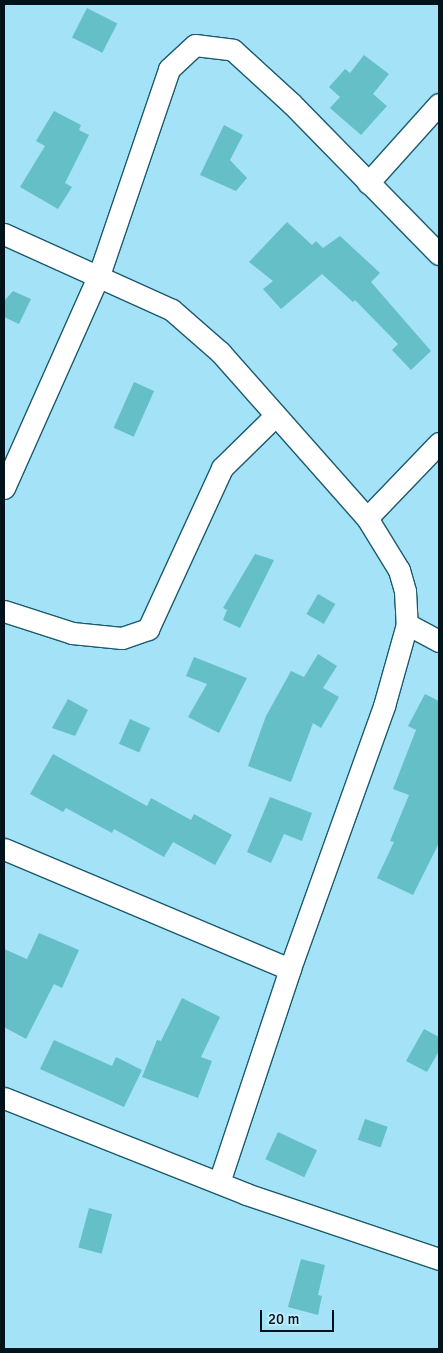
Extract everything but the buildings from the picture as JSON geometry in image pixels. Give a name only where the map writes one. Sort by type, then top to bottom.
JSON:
[{"type":"street","points":[[4,488],[99,275],[169,69],[195,46],[233,50],[292,104],[439,254]]},
{"type":"street","points":[[368,183],[439,104]]},
{"type":"street","points":[[4,234],[99,275],[172,310],[220,352],[275,416],[368,518],[400,570],[405,592],[407,624],[384,706],[290,969],[219,1182]]},
{"type":"street","points":[[4,611],[72,633],[122,638],[148,630],[222,468],[275,416]]},
{"type":"street","points":[[368,518],[439,443]]},
{"type":"street","points":[[407,624],[439,641]]},
{"type":"street","points":[[4,849],[290,969]]},
{"type":"street","points":[[4,1098],[246,1194],[439,1259]]}]
